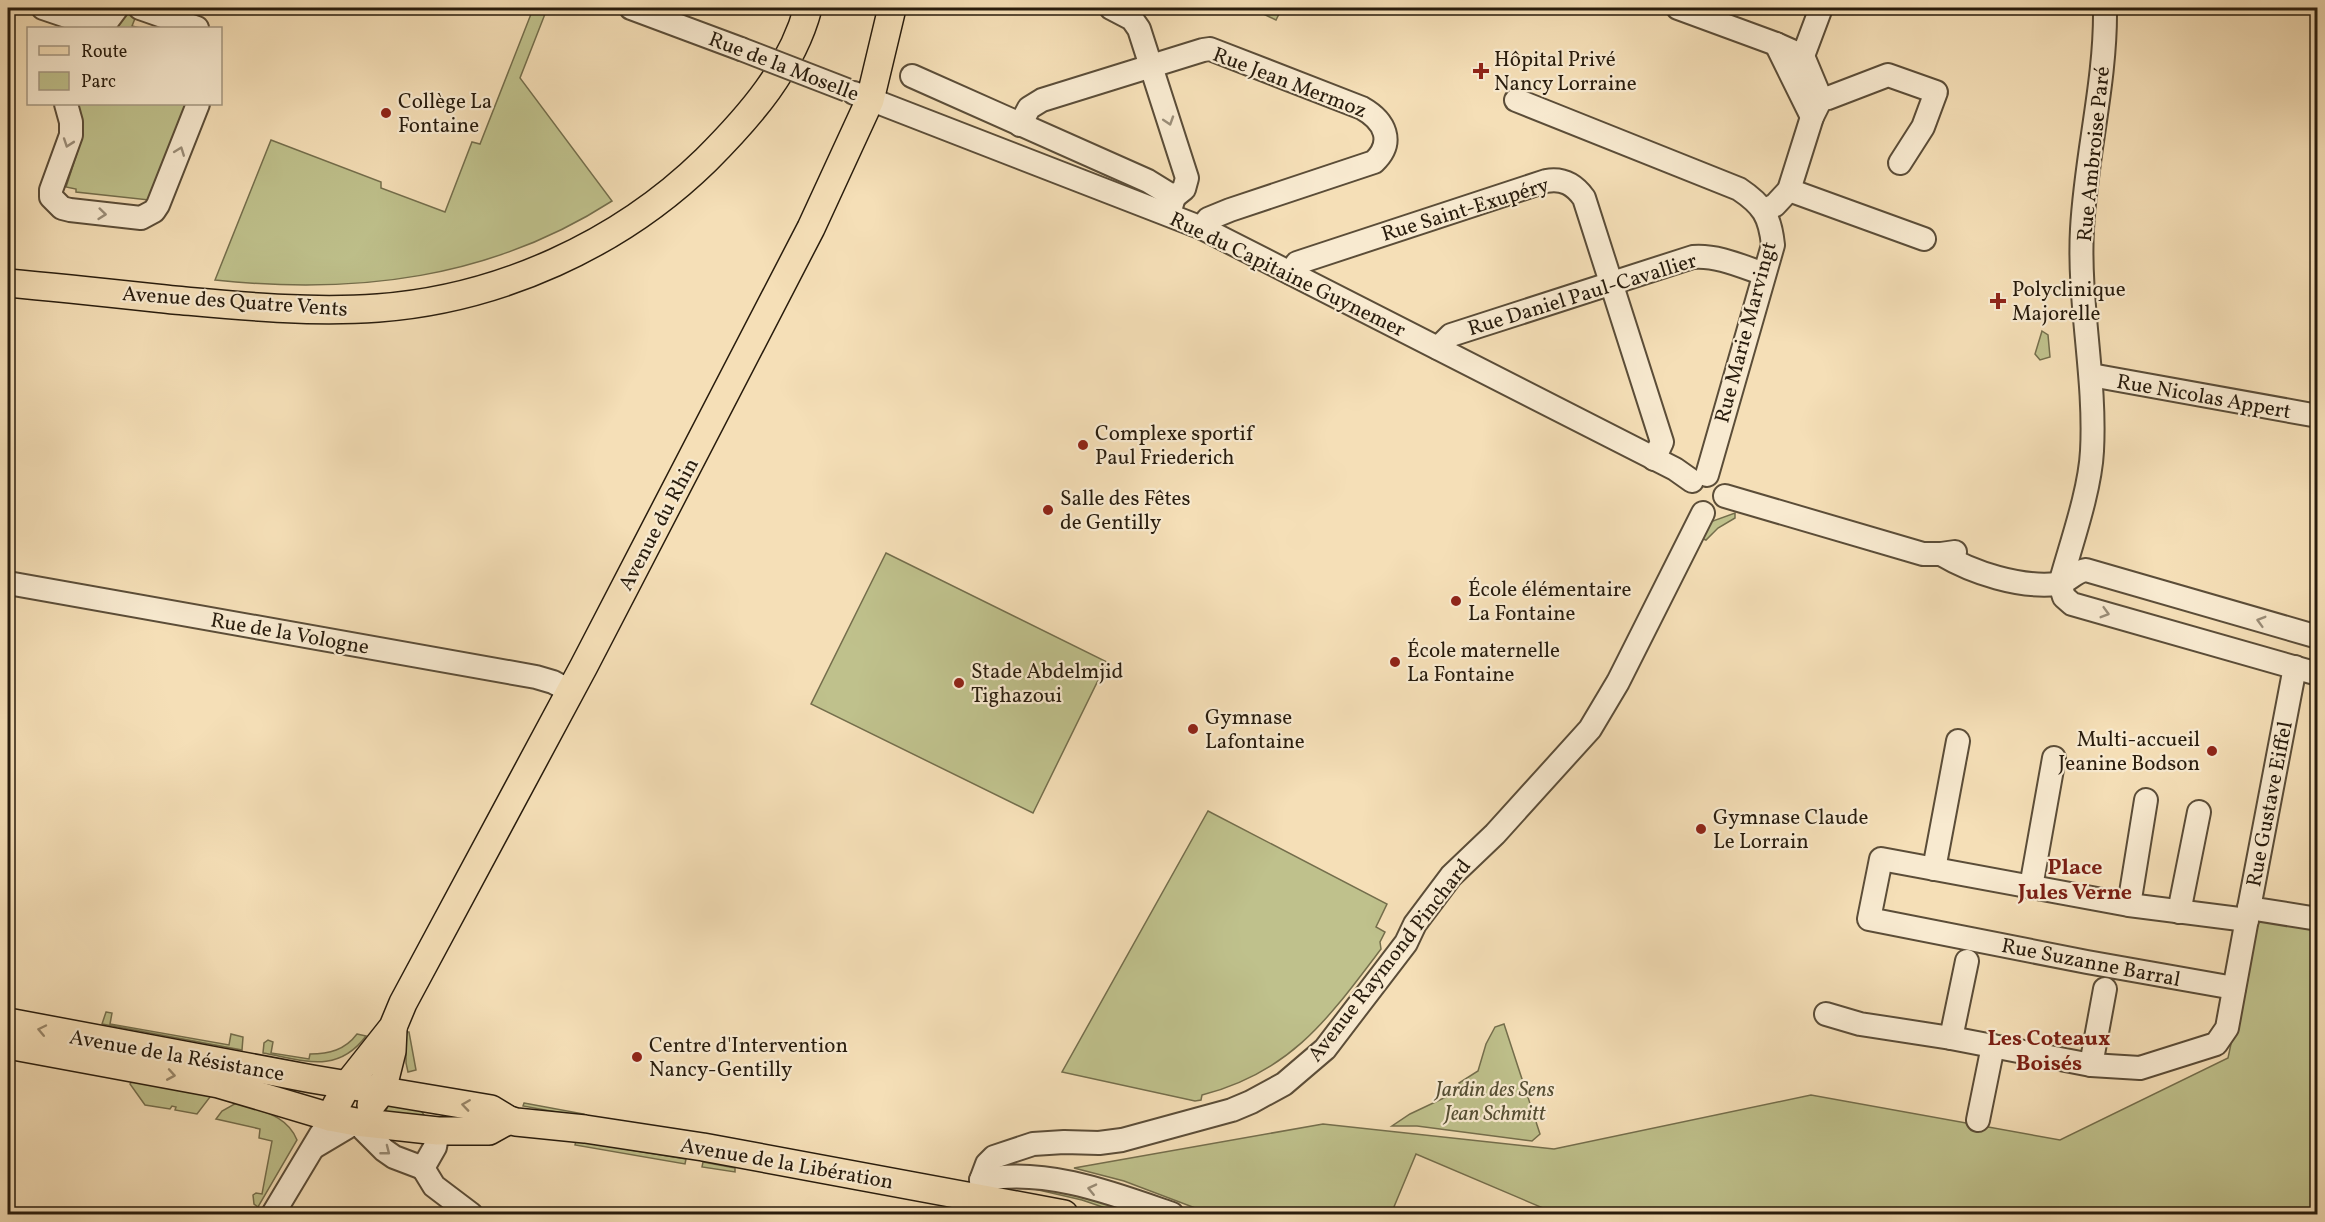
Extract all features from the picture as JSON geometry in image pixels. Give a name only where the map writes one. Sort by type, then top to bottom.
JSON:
[{"type":"main road","name":"Avenue des Quatre Vents","points":[[8,283],[206,303],[325,310],[380,308],[415,303],[471,292],[505,282],[546,266],[600,239],[660,200],[695,170],[742,122],[772,83],[797,42],[808,8]]},
{"type":"main road","name":"Avenue du Rhin","points":[[382,1091],[393,1039],[410,991],[783,286],[858,95],[880,64],[892,8]]},
{"type":"main road","name":"Avenue de la Résistance","points":[[8,1022],[347,1085]]},
{"type":"main road","name":"Avenue du Rhin","points":[[347,1085],[393,1039]]},
{"type":"main road","points":[[393,1039],[408,1085],[432,1111],[438,1131]]},
{"type":"main road","name":"Avenue de la Résistance","points":[[8,1045],[219,1084],[330,1117]]},
{"type":"main road","points":[[347,1085],[330,1117],[438,1131],[489,1131],[508,1120]]},
{"type":"main road","name":"Avenue de la Libération","points":[[347,1085],[491,1108],[508,1120],[703,1147],[828,1172],[983,1190],[1064,1215]]},
{"type":"main road","points":[[356,1122],[382,1091]]},
{"type":"street","points":[[103,27],[117,8]]},
{"type":"street","points":[[140,8],[194,27]]},
{"type":"street","name":"Rue de la Moselle","points":[[632,8],[858,95]]},
{"type":"street","points":[[912,76],[1148,181],[1172,206],[1184,189],[1187,177],[1136,24],[1122,12],[1112,8]]},
{"type":"street","points":[[1678,8],[1803,56]]},
{"type":"street","points":[[1817,108],[1803,56],[1821,8]]},
{"type":"street","name":"Rue Ambroise Paré","points":[[2060,584],[2091,464],[2091,375],[2082,268],[2082,231],[2085,192],[2102,81],[2105,8]]},
{"type":"street","points":[[47,15],[98,27]]},
{"type":"street","points":[[1776,44],[1817,108]]},
{"type":"street","name":"Rue Jean Mermoz","points":[[1020,125],[1029,108],[1042,100],[1203,50],[1218,50],[1362,108],[1376,116],[1383,126],[1386,144],[1382,154],[1374,162],[1230,210],[1208,219],[1202,228]]},
{"type":"street","points":[[1764,211],[1775,205],[1789,190],[1817,108],[1828,98],[1888,75],[1936,92],[1923,127],[1900,163]]},
{"type":"street","name":"Rue du Capitaine Guynemer","points":[[858,95],[1172,206],[1202,228],[1654,459],[1699,478]]},
{"type":"street","name":"Rue Marie Marvingt","points":[[1516,100],[1739,189],[1752,198],[1764,211],[1771,225],[1773,245],[1699,478]]},
{"type":"street","points":[[66,105],[72,130],[51,190],[51,197],[56,204],[70,210],[141,218],[154,211],[158,205],[198,105]]},
{"type":"street","name":"Rue Saint-Exupéry","points":[[1291,273],[1297,263],[1554,180],[1570,184],[1584,198],[1662,442],[1654,459]]},
{"type":"street","points":[[1789,190],[1924,238]]},
{"type":"street","name":"Rue Daniel Paul-Cavallier","points":[[1438,348],[1451,335],[1693,257],[1705,256],[1764,274]]},
{"type":"street","name":"Rue Nicolas Appert","points":[[2091,375],[2318,416]]},
{"type":"street","points":[[1699,478],[1718,479],[1723,484],[1725,496],[1723,504],[1717,510],[1703,513],[1692,507],[1688,499],[1688,490],[1699,478]]},
{"type":"street","points":[[1725,496],[1923,554],[1964,552],[2032,571],[2060,584],[2064,597],[2072,604],[2318,674]]},
{"type":"street","name":"Avenue Raymond Pinchard","points":[[983,1190],[987,1164],[994,1157],[1041,1143],[1099,1143],[1122,1140],[1232,1110],[1270,1093],[1311,1063],[1325,1049],[1406,943],[1415,924],[1451,876],[1495,834],[1590,729],[1618,682],[1703,513]]},
{"type":"street","points":[[2060,584],[2079,571],[2086,570],[2318,637]]},
{"type":"street","name":"Rue de la Vologne","points":[[8,583],[536,677],[553,682],[570,691]]},
{"type":"street","name":"Rue Gustave Eiffel","points":[[2295,667],[2248,914],[2318,919]]},
{"type":"street","points":[[1826,1014],[1860,1024],[1951,1038],[2091,1065],[2140,1068],[2216,1044],[2227,1028],[2248,914],[2179,912],[2129,905],[1934,869],[1958,741]]},
{"type":"street","points":[[2031,887],[2054,758]]},
{"type":"street","points":[[2129,905],[2146,800]]},
{"type":"street","points":[[2179,912],[2199,812]]},
{"type":"street","name":"Rue Suzanne Barral","points":[[1934,869],[1881,859],[1869,919],[2234,988]]},
{"type":"street","points":[[1951,1038],[1966,961]]},
{"type":"street","points":[[2091,1065],[2105,989]]},
{"type":"street","points":[[1978,1120],[1993,1046]]},
{"type":"street","points":[[273,1215],[330,1117]]},
{"type":"street","points":[[314,1147],[356,1122],[394,1157],[423,1168],[434,1186],[471,1215]]},
{"type":"street","points":[[423,1168],[435,1147],[438,1131]]},
{"type":"street","points":[[983,1190],[1003,1175],[1010,1166],[1016,1150]]},
{"type":"street","points":[[1003,1175],[1021,1175],[1095,1189],[1172,1215]]},
{"type":"green space","points":[[1251,8],[1282,8],[1276,20]]},
{"type":"green space","points":[[533,9],[545,14],[520,78],[612,201],[566,227],[519,248],[470,264],[421,275],[370,282],[319,285],[215,280],[271,140],[381,182],[381,188],[445,212],[472,142],[480,144]]},
{"type":"green space","points":[[127,14],[136,16],[132,26],[136,27],[113,27]]},
{"type":"green space","points":[[77,105],[186,105],[149,200],[76,192],[76,189],[66,187],[82,138]]},
{"type":"green space","points":[[2042,331],[2048,335],[2050,357],[2040,360],[2035,354]]},
{"type":"green space","points":[[1735,513],[1735,518],[1718,528],[1706,540],[1701,538],[1710,522]]},
{"type":"green space","name":"Stade Abdelmjid Tighazoui","points":[[886,553],[1107,662],[1033,813],[811,704]]},
{"type":"green space","points":[[1208,811],[1387,904],[1376,927],[1385,932],[1380,942],[1381,949],[1325,1020],[1305,1040],[1260,1072],[1233,1085],[1202,1095],[1201,1100],[1195,1101],[1062,1072]]},
{"type":"green space","points":[[2258,917],[2317,927],[2317,1214],[1557,1214],[1416,1154],[1391,1214],[1211,1214],[1124,1181],[1074,1168],[1323,1124],[1554,1149],[1811,1095],[2060,1140],[2228,1058]]},
{"type":"green space","points":[[106,1012],[112,1013],[110,1024],[229,1045],[231,1034],[243,1037],[242,1050],[102,1024]]},
{"type":"green space","name":"Jardin des Sens Jean Schmitt","points":[[1504,1024],[1540,1134],[1532,1141],[1417,1126],[1392,1126],[1410,1114],[1463,1089],[1459,1083],[1478,1071],[1486,1044],[1495,1027]]},
{"type":"green space","points":[[406,1032],[409,1032],[416,1070],[408,1072],[406,1063]]},
{"type":"green space","points":[[357,1034],[366,1036],[355,1048],[331,1060],[306,1061],[263,1053],[264,1043],[268,1040],[273,1042],[271,1053],[309,1059],[310,1054],[330,1052],[342,1047]]},
{"type":"green space","points":[[132,1081],[210,1097],[197,1114],[175,1110],[176,1107],[172,1106],[170,1109],[145,1105],[130,1084]]},
{"type":"green space","points":[[238,1102],[280,1119],[293,1132],[297,1140],[258,1207],[254,1204],[253,1195],[262,1194],[272,1141],[259,1138],[260,1129],[216,1119],[222,1111]]},
{"type":"green space","points":[[524,1103],[584,1114],[584,1117],[523,1106]]},
{"type":"green space","points":[[389,1104],[420,1109],[426,1118],[384,1115]]},
{"type":"green space","points":[[576,1141],[686,1159],[685,1164],[575,1145]]},
{"type":"green space","points":[[703,1162],[735,1168],[735,1172],[702,1167]]},
{"type":"green space","points":[[1017,1185],[1060,1190],[1151,1214],[1123,1214],[1082,1200]]},
{"type":"place","name":"Hôpital Privé Nancy Lorraine","points":[[1481,71]]},
{"type":"place","name":"Collège La Fontaine","points":[[386,113]]},
{"type":"place","name":"Polyclinique Majorelle","points":[[1998,301]]},
{"type":"place","name":"Complexe sportif Paul Friederich","points":[[1083,445]]},
{"type":"place","name":"Salle des Fêtes de Gentilly","points":[[1048,510]]},
{"type":"place","name":"École élémentaire La Fontaine","points":[[1456,601]]},
{"type":"place","name":"École maternelle La Fontaine","points":[[1395,662]]},
{"type":"place","name":"Stade Abdelmjid Tighazoui","points":[[959,683]]},
{"type":"place","name":"Gymnase Lafontaine","points":[[1193,729]]},
{"type":"place","name":"Multi-accueil Jeanine Bodson","points":[[2212,751]]},
{"type":"place","name":"Gymnase Claude Le Lorrain","points":[[1701,829]]},
{"type":"place","name":"Centre d'Intervention Nancy-Gentilly","points":[[637,1057]]},
{"type":"district","name":"Place Jules Verne","points":[[2075,878]]},
{"type":"district","name":"Les Coteaux Boisés","points":[[2049,1050]]}]
